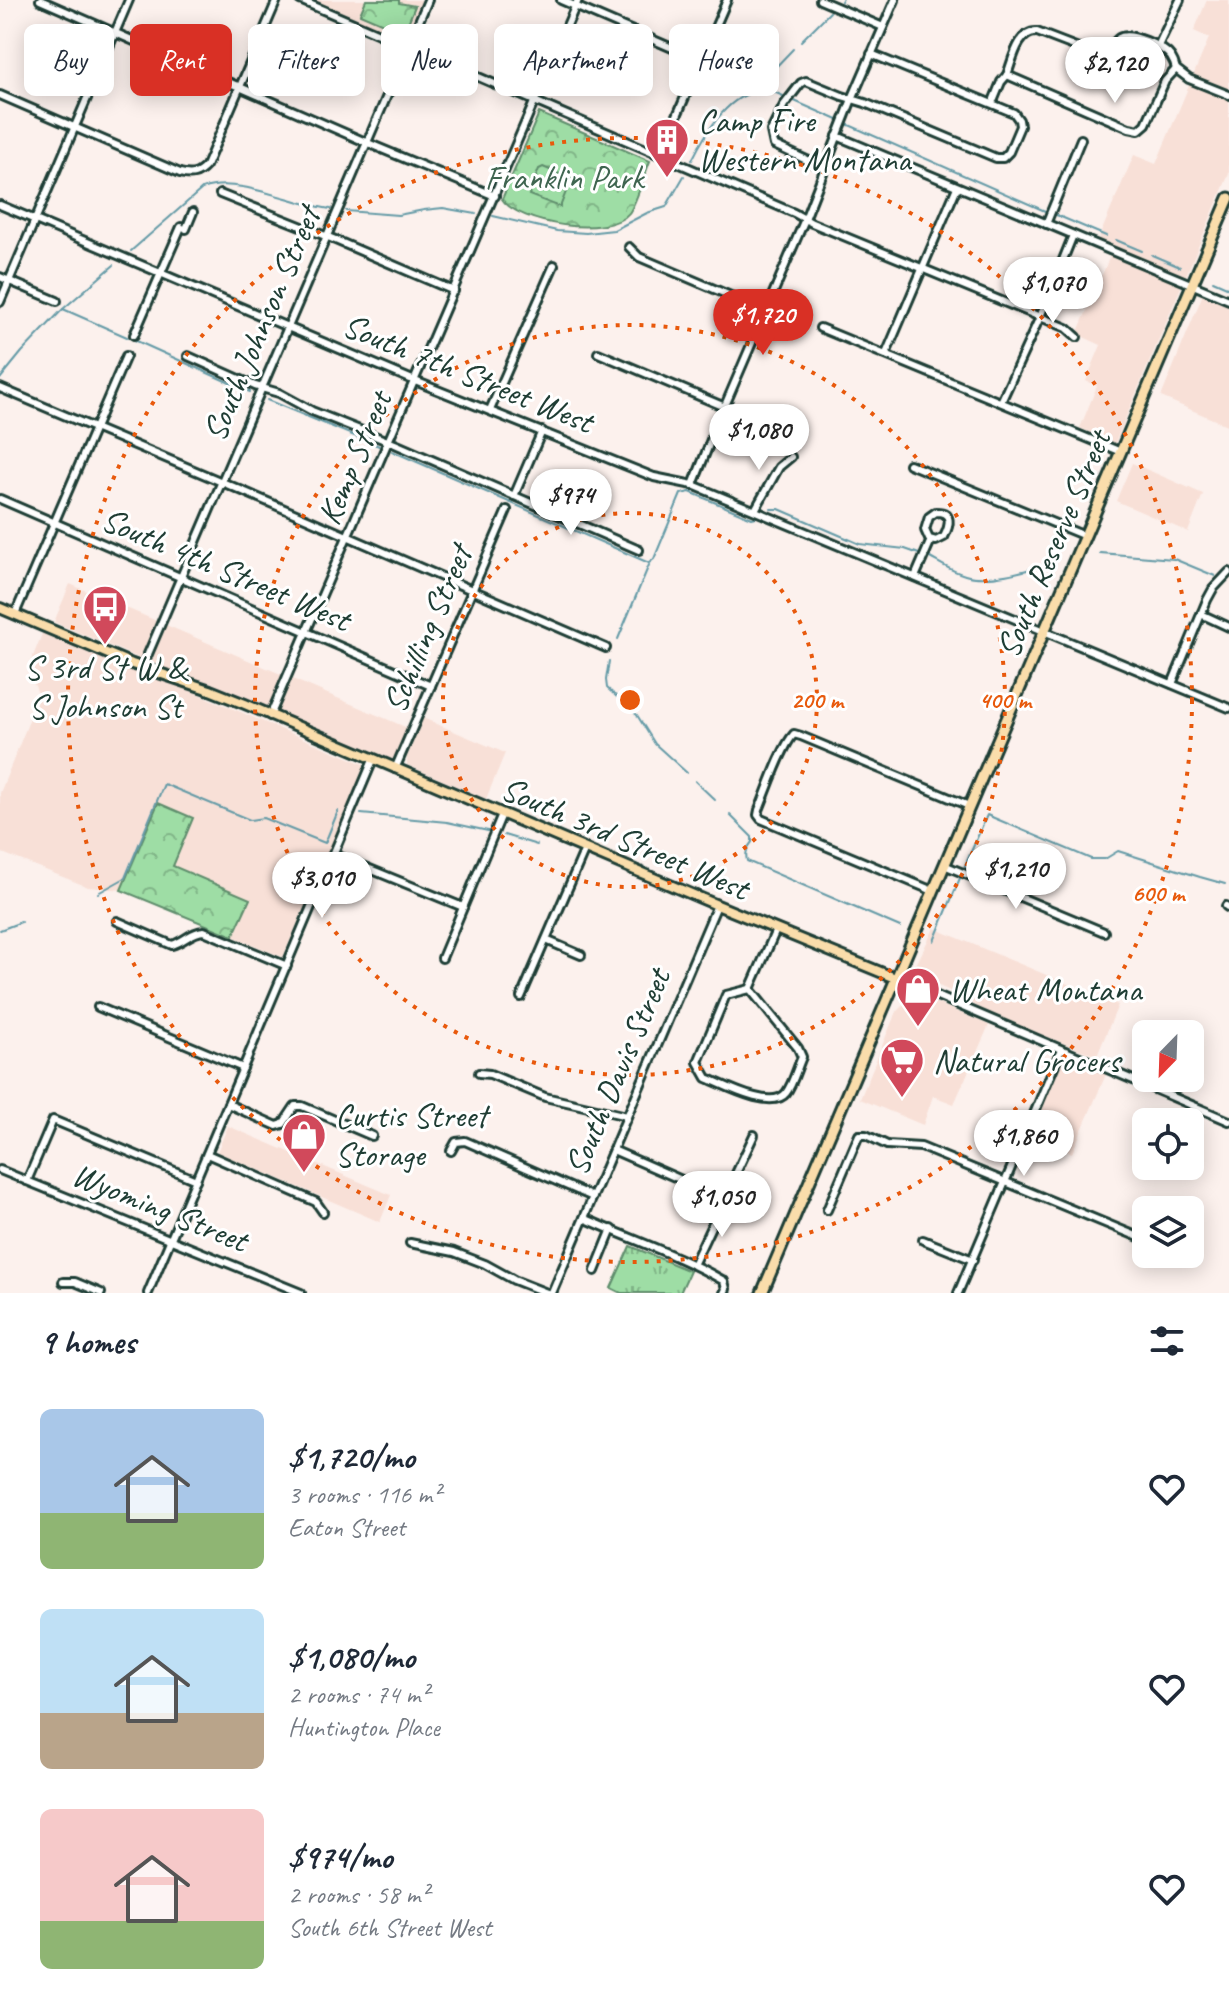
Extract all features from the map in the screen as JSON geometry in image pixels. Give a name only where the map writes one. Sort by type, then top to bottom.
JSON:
[{"type":"highway","name":"South Reserve Street","points":[[762,1293],[1229,198]]},
{"type":"main road","name":"South 3rd Street West","points":[[0,608],[142,668],[210,690],[895,978]]},
{"type":"street","points":[[40,0],[495,196]]},
{"type":"street","points":[[0,302],[129,0]]},
{"type":"street","points":[[0,95],[180,173],[196,174],[206,166],[277,0]]},
{"type":"street","points":[[300,0],[381,34]]},
{"type":"street","name":"South Johnson Street","points":[[418,24],[428,0]]},
{"type":"street","points":[[561,0],[577,3],[669,46]]},
{"type":"street","points":[[716,24],[727,0]]},
{"type":"street","points":[[820,0],[883,27]]},
{"type":"street","points":[[693,485],[895,0]]},
{"type":"street","points":[[1158,46],[1180,0]]},
{"type":"street","name":"Kemp Street","points":[[270,716],[577,3]]},
{"type":"street","points":[[994,99],[1022,37],[1030,32],[1102,57],[1109,53],[1116,40],[1123,36],[1133,37],[1158,46],[1172,58],[1176,69],[1189,79],[1229,95]]},
{"type":"street","points":[[824,168],[774,145],[770,136],[784,105],[806,81],[996,158],[1003,158],[1009,152],[1020,126],[1014,113],[871,54]]},
{"type":"street","points":[[1007,75],[1139,130],[1146,124],[1165,81],[1176,69]]},
{"type":"street","points":[[478,76],[805,219],[1067,328],[1077,337]]},
{"type":"street","name":"South Johnson Street","points":[[142,668],[386,96]]},
{"type":"street","points":[[660,155],[685,96]]},
{"type":"street","points":[[837,136],[1229,300]]},
{"type":"street","points":[[1046,224],[1081,139]]},
{"type":"street","points":[[886,354],[957,187]]},
{"type":"street","points":[[220,194],[454,291]]},
{"type":"street","name":"South 7th Street West","points":[[0,205],[415,381],[654,477],[693,485],[1229,708]]},
{"type":"street","points":[[134,335],[161,273],[193,212]]},
{"type":"street","points":[[1001,402],[1073,235]]},
{"type":"street","points":[[629,247],[639,257],[766,311]]},
{"type":"street","points":[[490,410],[554,265]]},
{"type":"street","points":[[0,277],[57,301]]},
{"type":"street","points":[[820,328],[1121,452]]},
{"type":"street","points":[[598,353],[725,407]]},
{"type":"street","points":[[15,614],[126,356]]},
{"type":"street","points":[[188,356],[639,550]]},
{"type":"street","points":[[0,388],[606,648]]},
{"type":"street","points":[[514,496],[542,431]]},
{"type":"street","points":[[755,510],[779,467],[791,457]]},
{"type":"street","points":[[909,464],[1085,536]]},
{"type":"street","name":"South 4th Street West","points":[[0,499],[431,686]]},
{"type":"street","name":"Schilling Street","points":[[395,769],[507,510]]},
{"type":"street","points":[[943,512],[949,520],[945,535],[939,541],[931,540],[925,530],[929,517],[943,512]]},
{"type":"street","points":[[915,577],[931,540]]},
{"type":"street","points":[[1172,684],[1213,589],[1229,572]]},
{"type":"street","points":[[1201,614],[1229,627]]},
{"type":"street","points":[[933,891],[761,819],[758,815],[784,751],[794,734],[969,806]]},
{"type":"street","points":[[148,1293],[373,760]]},
{"type":"street","points":[[442,958],[502,814]]},
{"type":"street","points":[[521,997],[585,849]]},
{"type":"street","points":[[333,854],[463,907]]},
{"type":"street","points":[[944,865],[1104,932]]},
{"type":"street","name":"South Davis Street","points":[[549,1293],[567,1260],[717,905]]},
{"type":"street","points":[[117,921],[172,945],[197,931],[204,931],[287,966]]},
{"type":"street","points":[[750,989],[776,930]]},
{"type":"street","points":[[546,940],[581,955]]},
{"type":"street","name":"South 3rd Street West","points":[[895,978],[1229,1121]]},
{"type":"street","points":[[750,989],[802,1057],[786,1094],[777,1100],[765,1100],[707,1078],[698,1062],[726,995],[750,989]]},
{"type":"street","points":[[98,1007],[243,1068]]},
{"type":"street","points":[[958,1293],[1061,1050]]},
{"type":"street","points":[[479,1073],[490,1074],[545,1097],[627,1116]]},
{"type":"street","points":[[228,1104],[277,1126],[283,1124],[295,1106],[302,1106],[372,1136]]},
{"type":"street","points":[[27,1181],[53,1120],[196,1180]]},
{"type":"street","points":[[693,1265],[754,1135]]},
{"type":"street","points":[[827,1210],[859,1135],[866,1135],[887,1145],[921,1147],[1132,1234]]},
{"type":"street","points":[[451,1151],[456,1142],[465,1141],[593,1197]]},
{"type":"street","points":[[613,1150],[725,1199]]},
{"type":"street","points":[[207,1154],[316,1202],[323,1212]]},
{"type":"street","name":"Wyoming Street","points":[[0,1170],[301,1293]]},
{"type":"street","points":[[584,1218],[724,1281],[724,1293]]},
{"type":"street","points":[[595,1271],[612,1229]]},
{"type":"street","points":[[923,1240],[973,1260]]},
{"type":"street","points":[[410,1243],[454,1252],[549,1293]]},
{"type":"street","points":[[63,1282],[75,1282],[101,1293]]},
{"type":"shaded area","points":[[311,0],[422,0],[412,24],[381,24],[381,31]]},
{"type":"shaded area","points":[[1207,0],[1229,0],[1229,174],[1115,443],[1080,428],[1097,386],[1086,381],[1101,345],[1077,334],[1113,249],[1097,242],[1134,155],[1156,164],[1209,38],[1194,31]]},
{"type":"shaded area","points":[[1203,294],[1229,305],[1229,426],[1161,397]]},
{"type":"shaded area","points":[[1132,463],[1203,494],[1188,532],[1116,501]]},
{"type":"shaded area","points":[[70,584],[410,729],[395,762],[214,685],[157,666],[54,622]]},
{"type":"shaded area","points":[[44,629],[366,765],[283,957],[122,890],[88,887],[0,852],[0,793],[39,696],[28,669]]},
{"type":"shaded area","points":[[423,718],[505,753],[486,799],[407,765],[407,757]]},
{"type":"shaded area","points":[[934,928],[1118,1005],[1097,1056],[1008,1022],[923,979],[916,965]]},
{"type":"shaded area","points":[[920,996],[989,1025],[954,1104],[933,1096],[923,1125],[860,1099],[896,1012],[909,999]]},
{"type":"shaded area","points":[[1058,1051],[1107,1072],[1072,1153],[1023,1132]]},
{"type":"shaded area","name":"Curtis Street Storage","points":[[228,1126],[391,1195],[380,1222],[217,1152]]},
{"type":"green space","points":[[366,0],[399,0],[399,3],[415,6],[408,24],[383,24],[360,14]]},
{"type":"green space","name":"Franklin Park","points":[[539,113],[650,161],[629,213],[618,221],[603,225],[564,225],[526,215],[511,208],[502,199]]},
{"type":"green space","points":[[543,167],[571,179],[560,207],[529,195],[539,169]]},
{"type":"green space","points":[[158,803],[193,818],[173,866],[250,899],[233,936],[121,890]]},
{"type":"green space","points":[[630,1246],[690,1271],[680,1293],[621,1293],[611,1288]]},
{"type":"waterway","points":[[801,41],[830,12]]},
{"type":"waterway","points":[[779,64],[793,49]]},
{"type":"waterway","points":[[692,160],[709,130],[734,102],[755,92],[774,92],[1045,211]]},
{"type":"waterway","points":[[493,216],[557,231],[586,233],[614,230],[666,207],[684,176]]},
{"type":"waterway","points":[[131,251],[202,189],[216,186],[249,188],[331,209]]},
{"type":"waterway","points":[[346,211],[398,215],[443,208],[476,214]]},
{"type":"waterway","points":[[1054,214],[1106,236]]},
{"type":"waterway","points":[[1116,240],[1142,251]]},
{"type":"waterway","points":[[1152,255],[1180,267]]},
{"type":"waterway","points":[[0,379],[63,309],[114,265]]},
{"type":"waterway","points":[[1213,281],[1229,288]]},
{"type":"waterway","points":[[63,309],[127,337]]},
{"type":"waterway","points":[[130,338],[250,392]]},
{"type":"waterway","points":[[267,400],[379,446]]},
{"type":"waterway","points":[[392,451],[649,563],[654,559],[681,494],[690,492],[752,518],[760,516]]},
{"type":"waterway","points":[[771,509],[779,509],[860,544],[905,549],[919,554]]},
{"type":"waterway","points":[[1100,553],[1174,559],[1215,576]]},
{"type":"waterway","points":[[930,558],[956,572],[974,577],[1006,575],[1048,564]]},
{"type":"waterway","points":[[618,639],[649,565]]},
{"type":"waterway","points":[[609,661],[607,688],[637,715],[655,744],[687,773]]},
{"type":"waterway","points":[[695,781],[715,800]]},
{"type":"waterway","points":[[98,893],[125,878],[164,784],[250,820],[263,818],[325,843],[338,811]]},
{"type":"waterway","points":[[361,814],[447,822],[488,831]]},
{"type":"waterway","points":[[730,815],[752,837],[746,853],[747,861],[900,927]]},
{"type":"waterway","points":[[964,868],[987,815],[1091,859],[1105,859],[1118,851],[1225,884]]},
{"type":"waterway","points":[[504,835],[537,845]]},
{"type":"waterway","points":[[934,941],[960,878]]},
{"type":"waterway","points":[[0,930],[21,922]]},
{"type":"place","name":"Camp Fire Western Montana","points":[[667,179]]},
{"type":"place","name":"S 3rd St W & S Johnson St","points":[[105,646]]},
{"type":"place","name":"Wheat Montana","points":[[918,1028]]},
{"type":"place","name":"Natural Grocers","points":[[902,1099]]},
{"type":"place","name":"Curtis Street Storage","points":[[304,1174]]}]
